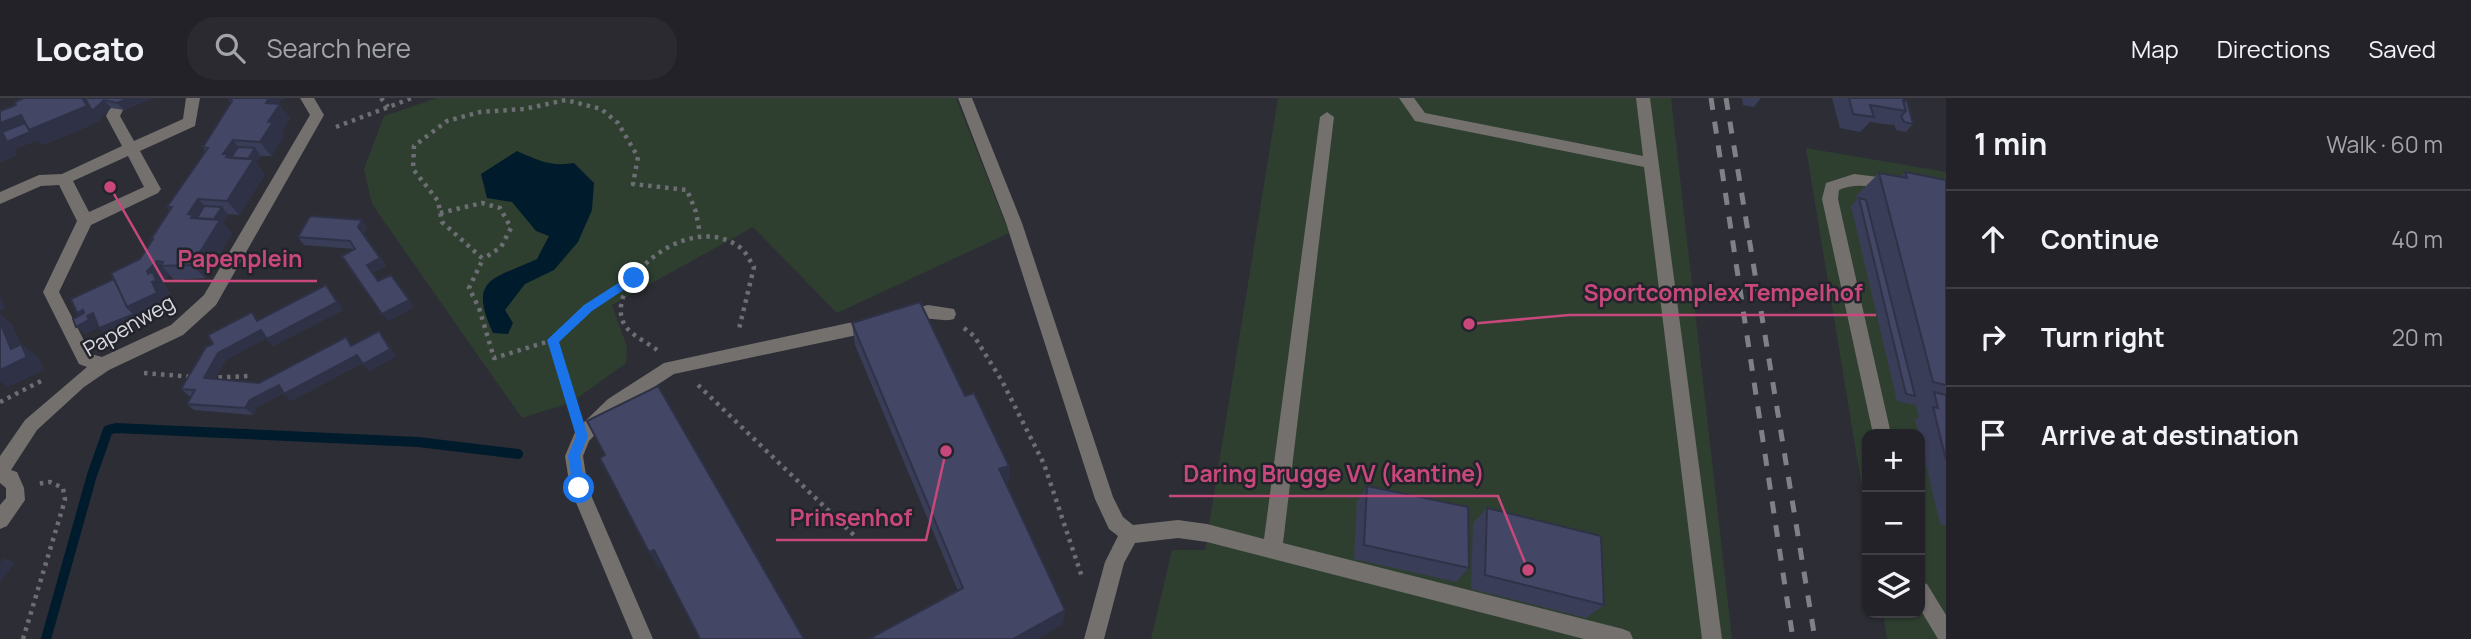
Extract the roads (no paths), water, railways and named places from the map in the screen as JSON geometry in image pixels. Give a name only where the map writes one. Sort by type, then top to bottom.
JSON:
[{"type":"street","points":[[0,198],[39,181],[64,179],[190,122],[193,98]]},
{"type":"street","name":"Papenweg","points":[[0,520],[16,494],[10,478],[0,473],[31,425],[78,382],[103,365],[177,330],[210,300],[317,114],[307,98]]},
{"type":"street","points":[[965,98],[1014,223],[1104,499],[1116,523],[1129,534],[1151,534],[1178,529],[1207,533],[1623,639]]},
{"type":"street","points":[[1406,98],[1420,117],[1651,163]]},
{"type":"street","points":[[1643,98],[1712,639]]},
{"type":"street","points":[[103,365],[85,359],[51,292],[85,221],[153,189],[111,113]]},
{"type":"street","points":[[1272,551],[1327,117]]},
{"type":"street","points":[[64,179],[85,221]]},
{"type":"street","points":[[1881,429],[1830,199],[1831,187],[1844,180],[1864,180],[1905,187]]},
{"type":"street","points":[[643,639],[579,488],[574,456],[582,436],[614,404],[670,368],[928,312],[948,314]]},
{"type":"street","points":[[1096,630],[1115,562],[1129,534]]},
{"type":"street","points":[[1925,599],[1946,634]]},
{"type":"water","points":[[517,151],[551,163],[574,163],[594,183],[592,210],[578,242],[554,270],[525,284],[505,310],[513,323],[508,334],[493,333],[483,301],[484,290],[489,282],[498,276],[537,259],[549,236],[536,231],[512,202],[487,198],[481,174]]},
{"type":"waterway","points":[[46,639],[92,475],[108,430],[116,428],[418,442],[518,454]]},
{"type":"railway","points":[[1711,98],[1793,639]]},
{"type":"railway","points":[[1726,98],[1815,639]]},
{"type":"place","name":"Papenplein","points":[[110,187]]},
{"type":"place","name":"Sportcomplex Tempelhof","points":[[1469,324]]},
{"type":"place","name":"Prinsenhof","points":[[946,451]]},
{"type":"place","name":"Daring Brugge VV (kantine)","points":[[1528,570]]}]
